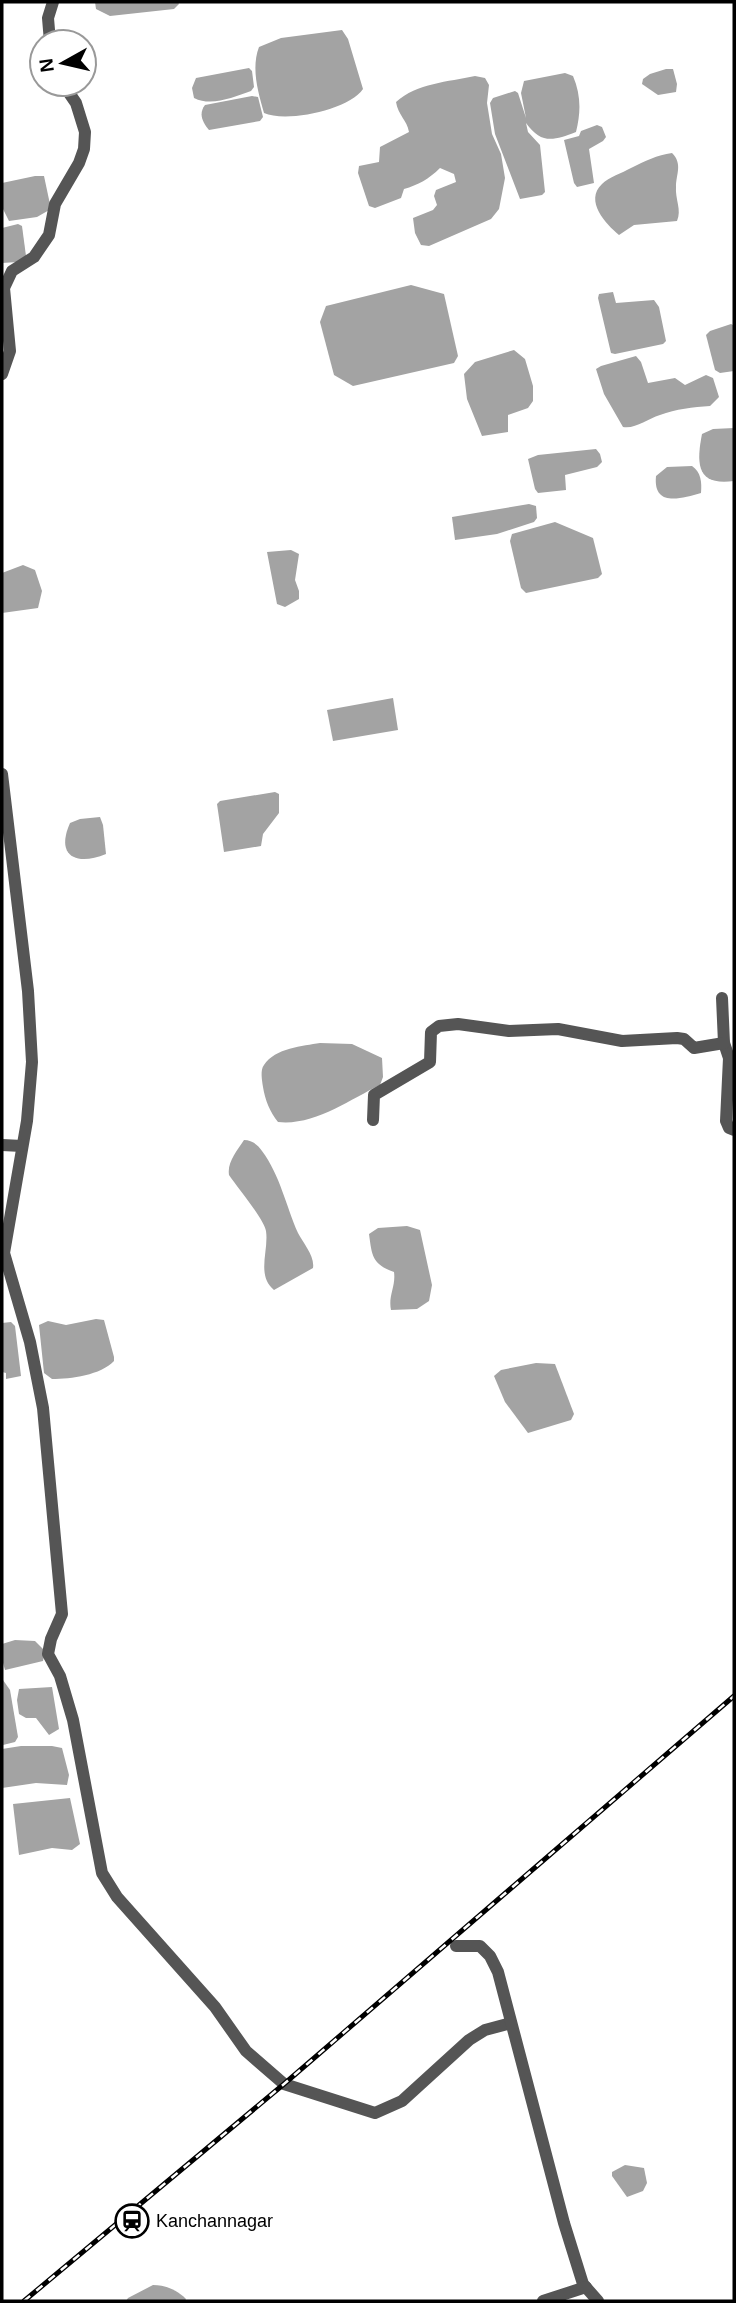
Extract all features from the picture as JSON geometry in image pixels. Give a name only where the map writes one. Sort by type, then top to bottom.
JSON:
[{"type":"street","points":[[49,28],[48,18],[53,2]]},
{"type":"street","points":[[2,374],[10,351],[4,288],[12,271],[34,257],[49,236],[55,204],[79,163],[84,149],[85,132],[73,98]]},
{"type":"street","points":[[2,774],[28,990],[32,1062],[22,1146],[4,1253],[30,1342],[43,1408],[62,1614],[51,1639],[48,1654],[60,1676],[73,1720],[102,1873],[117,1897],[215,2007],[246,2052],[284,2084],[375,2113],[402,2101],[469,2040],[485,2030],[512,2023]]},
{"type":"street","points":[[722,998],[724,1043],[729,1058],[726,1121],[729,1128],[734,1130]]},
{"type":"street","points":[[373,1120],[374,1095],[430,1062],[431,1032],[439,1026],[458,1024],[509,1031],[558,1029],[622,1041],[677,1038],[684,1039],[694,1048],[724,1043]]},
{"type":"street","points":[[2,1146],[22,1146]]},
{"type":"street","points":[[456,1946],[480,1946],[490,1955],[498,1972],[564,2223],[583,2284],[598,2301]]},
{"type":"street","points":[[543,2301],[586,2287]]},
{"type":"shaded area","points":[[95,2],[179,4],[174,9],[110,16],[96,9]]},
{"type":"shaded area","points":[[342,30],[348,39],[363,89],[345,103],[316,113],[274,116],[264,113],[255,72],[259,47],[281,38]]},
{"type":"shaded area","points":[[249,68],[252,71],[254,87],[251,91],[208,102],[194,98],[192,88],[196,78]]},
{"type":"shaded area","points":[[673,69],[676,92],[658,95],[642,84],[643,79],[650,74]]},
{"type":"shaded area","points":[[565,73],[573,76],[578,90],[576,132],[548,139],[537,135],[526,123],[528,132],[540,145],[545,192],[520,199],[495,134],[490,103],[493,98],[515,91],[526,118],[521,93],[524,81]]},
{"type":"shaded area","points":[[475,76],[485,78],[489,85],[487,103],[492,134],[501,154],[505,178],[499,209],[491,219],[429,246],[421,245],[415,233],[413,218],[433,210],[437,205],[434,196],[436,190],[456,182],[454,174],[440,168],[423,181],[404,189],[401,198],[375,208],[369,206],[358,173],[359,166],[379,162],[380,147],[409,132],[396,102],[423,87]]},
{"type":"shaded area","points":[[258,97],[263,117],[260,121],[209,130],[202,118],[205,105]]},
{"type":"shaded area","points":[[597,125],[602,127],[606,137],[589,149],[594,183],[577,187],[564,140],[579,136],[581,131]]},
{"type":"shaded area","points":[[672,153],[678,165],[677,221],[634,225],[619,235],[599,212],[595,198],[597,191],[612,177],[661,155]]},
{"type":"shaded area","points":[[44,176],[51,209],[37,217],[9,221],[3,209],[2,183]]},
{"type":"shaded area","points":[[18,224],[22,226],[26,256],[18,262],[2,263],[2,228]]},
{"type":"shaded area","points":[[411,285],[444,294],[458,356],[454,363],[353,386],[334,375],[320,322],[326,306]]},
{"type":"shaded area","points":[[613,292],[616,303],[654,300],[659,307],[666,341],[663,344],[611,353],[598,298],[599,294]]},
{"type":"shaded area","points":[[731,324],[734,329],[734,371],[720,373],[715,370],[706,335]]},
{"type":"shaded area","points":[[514,350],[525,359],[533,386],[533,401],[528,408],[508,415],[508,432],[482,436],[467,399],[464,374],[475,362]]},
{"type":"shaded area","points":[[636,356],[641,362],[648,383],[675,378],[685,385],[706,375],[713,378],[719,397],[710,406],[672,411],[637,425],[623,427],[604,394],[596,369]]},
{"type":"shaded area","points":[[734,428],[734,481],[713,480],[706,476],[700,464],[702,434],[713,429]]},
{"type":"shaded area","points":[[596,449],[602,462],[597,467],[565,475],[566,490],[538,493],[535,489],[528,459],[538,455]]},
{"type":"shaded area","points":[[692,466],[700,478],[701,493],[670,498],[659,493],[656,476],[667,467]]},
{"type":"shaded area","points":[[529,504],[536,506],[537,518],[534,522],[497,534],[455,540],[452,517]]},
{"type":"shaded area","points":[[555,522],[593,538],[602,574],[598,578],[526,593],[521,588],[510,541],[512,534]]},
{"type":"shaded area","points":[[291,550],[299,554],[295,580],[299,599],[285,607],[277,604],[267,552]]},
{"type":"shaded area","points":[[23,565],[35,570],[42,591],[38,608],[2,613],[2,573]]},
{"type":"shaded area","points":[[393,698],[398,730],[333,741],[327,710]]},
{"type":"shaded area","points":[[275,792],[279,794],[279,813],[263,834],[261,846],[224,852],[217,804],[220,801]]},
{"type":"shaded area","points":[[100,817],[106,854],[86,859],[72,856],[65,844],[70,823]]},
{"type":"shaded area","points":[[320,1043],[352,1044],[382,1058],[383,1077],[380,1085],[318,1116],[278,1122],[265,1097],[263,1067],[269,1059],[282,1051]]},
{"type":"shaded area","points":[[244,1140],[257,1145],[268,1160],[313,1263],[313,1268],[274,1290],[264,1270],[266,1231],[256,1211],[229,1175],[231,1161]]},
{"type":"shaded area","points":[[407,1226],[420,1230],[432,1285],[429,1301],[417,1309],[391,1310],[394,1272],[381,1266],[374,1258],[369,1234],[378,1228]]},
{"type":"shaded area","points":[[104,1320],[114,1361],[101,1370],[77,1377],[52,1379],[44,1373],[39,1325],[48,1321],[66,1325]]},
{"type":"shaded area","points":[[11,1322],[15,1326],[21,1376],[6,1379],[6,1373],[2,1372],[2,1323]]},
{"type":"shaded area","points":[[536,1363],[555,1364],[574,1414],[571,1420],[528,1433],[505,1402],[494,1376],[501,1370]]},
{"type":"shaded area","points":[[15,1640],[35,1641],[45,1651],[43,1661],[5,1670],[2,1644]]},
{"type":"shaded area","points":[[3,1680],[10,1690],[18,1737],[15,1742],[3,1745]]},
{"type":"shaded area","points":[[52,1687],[59,1729],[49,1735],[36,1718],[26,1718],[19,1714],[17,1700],[19,1689]]},
{"type":"shaded area","points":[[21,1746],[62,1748],[69,1775],[67,1785],[36,1783],[2,1788],[2,1749]]},
{"type":"shaded area","points":[[70,1798],[80,1844],[72,1850],[52,1848],[19,1855],[13,1804]]},
{"type":"shaded area","points":[[625,2165],[644,2168],[647,2183],[643,2191],[627,2197],[612,2176],[612,2172]]},
{"type":"shaded area","points":[[153,2285],[171,2289],[186,2299],[126,2301]]},
{"type":"railway","points":[[24,2301],[284,2084],[734,1696]]},
{"type":"place","name":"Kanchannagar","points":[[132,2221]]}]
